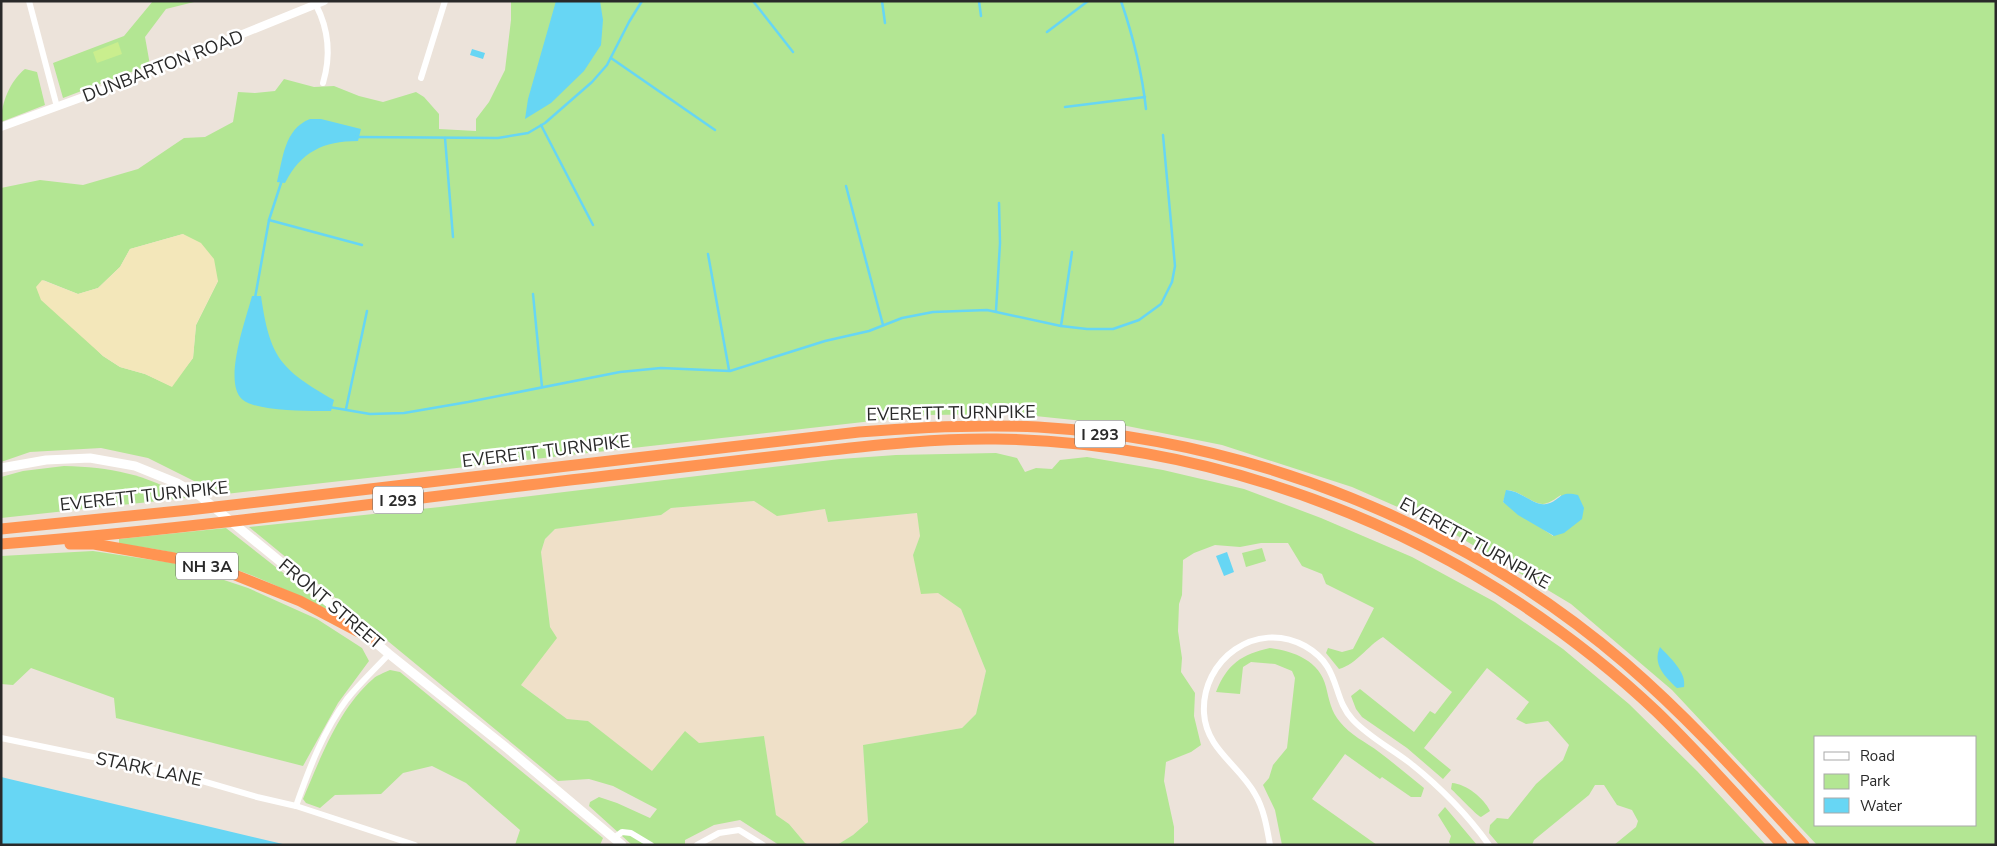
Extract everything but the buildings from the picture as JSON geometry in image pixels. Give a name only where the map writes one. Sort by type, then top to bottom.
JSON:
[{"type":"highway","name":"EVERETT TURNPIKE","points":[[1,529],[189,510],[859,432],[913,428],[1002,426],[1065,429],[1127,437],[1197,450],[1275,471],[1367,504],[1447,543],[1524,588],[1582,629],[1664,698],[1804,845]]},
{"type":"highway","name":"EVERETT TURNPIKE","points":[[1,544],[200,524],[542,483],[922,441],[994,439],[1057,442],[1137,453],[1191,463],[1276,486],[1360,518],[1456,565],[1517,602],[1576,643],[1632,689],[1695,752],[1782,845]]},
{"type":"highway","name":"NH 3A","points":[[28,542],[94,544],[200,564],[250,580],[300,600],[372,639]]},
{"type":"main road","name":"FRONT STREET","points":[[1,468],[46,460],[90,458],[135,466],[169,478],[200,496],[622,845]]},
{"type":"street","points":[[28,1],[56,107]]},
{"type":"street","name":"DUNBARTON ROAD","points":[[1,127],[149,73],[324,1]]},
{"type":"street","points":[[421,78],[445,1]]},
{"type":"street","points":[[316,4],[326,32],[329,59],[323,83]]},
{"type":"street","points":[[1270,845],[1261,806],[1244,776],[1212,740],[1205,724],[1204,705],[1210,677],[1220,662],[1242,645],[1272,638],[1296,642],[1319,657],[1331,672],[1344,706],[1354,722],[1412,764],[1432,782],[1468,818],[1489,845]]},
{"type":"street","points":[[296,806],[316,753],[337,714],[357,688],[389,654]]},
{"type":"street","name":"STARK LANE","points":[[1,738],[159,769],[296,806],[414,845]]},
{"type":"street","points":[[697,845],[719,833],[739,830],[764,845]]},
{"type":"street","points":[[614,838],[622,832],[630,833],[651,845]]},
{"type":"shaded area","points":[[754,501],[777,515],[825,509],[828,522],[918,513],[920,536],[913,555],[938,593],[961,609],[986,671],[976,714],[962,728],[863,745],[868,822],[853,835],[837,845],[805,843],[789,824],[776,816],[764,736],[699,743],[652,772],[588,721],[567,719],[520,684],[556,638],[550,627],[541,552],[545,539],[555,529],[661,515],[671,508]]},
{"type":"green space","points":[[153,1],[198,1],[166,9],[145,37],[150,65],[63,98],[53,63],[124,36]]},
{"type":"green space","points":[[511,1],[1996,1],[1996,845],[1817,845],[1672,690],[1571,604],[1441,526],[1352,487],[1222,445],[1122,425],[1016,414],[925,415],[217,495],[206,487],[148,458],[101,448],[30,452],[1,462],[1,188],[40,180],[83,185],[138,169],[184,138],[205,137],[233,122],[238,92],[275,91],[284,79],[314,87],[334,86],[359,96],[383,102],[416,92],[424,97],[439,114],[439,129],[476,131],[476,119],[489,102],[505,70],[511,20]],"holes":[[[183,234],[218,281],[196,325],[193,358],[171,386],[145,374],[120,367],[103,356],[81,334],[43,280],[78,294],[98,288],[120,267],[130,249]],[[1507,490],[1543,504],[1551,502],[1561,495],[1553,536],[1503,502]]]},
{"type":"green space","points":[[118,42],[122,54],[97,63],[93,52]]},
{"type":"green space","points":[[25,69],[37,72],[45,105],[1,122],[7,93]]},
{"type":"green space","points":[[996,453],[1017,458],[1025,472],[1036,468],[1052,469],[1060,460],[1087,457],[1163,470],[1244,489],[1321,518],[1412,557],[1495,602],[1563,649],[1629,704],[1697,771],[1766,845],[1614,845],[1636,827],[1638,821],[1632,810],[1617,805],[1604,785],[1595,785],[1589,795],[1534,840],[1532,845],[1499,845],[1489,833],[1490,825],[1497,818],[1508,819],[1536,784],[1563,760],[1569,745],[1548,721],[1526,724],[1516,719],[1529,702],[1487,668],[1424,748],[1451,770],[1443,779],[1407,748],[1362,717],[1356,709],[1351,696],[1360,689],[1414,732],[1430,711],[1435,714],[1452,692],[1383,637],[1357,659],[1339,669],[1326,653],[1328,648],[1342,652],[1353,649],[1374,608],[1326,584],[1322,574],[1302,566],[1288,543],[1261,543],[1240,547],[1215,545],[1194,553],[1183,560],[1178,631],[1182,658],[1181,672],[1195,693],[1194,716],[1201,745],[1191,752],[1166,762],[1164,781],[1174,827],[1174,845],[837,845],[853,835],[868,822],[863,745],[962,728],[976,714],[986,671],[961,609],[938,593],[921,594],[913,555],[920,536],[917,513],[828,522],[825,509],[777,516],[754,501],[671,508],[661,515],[555,529],[545,539],[541,552],[550,627],[557,638],[521,685],[567,719],[588,721],[652,771],[685,731],[699,743],[764,736],[776,815],[789,824],[805,843],[809,845],[779,845],[740,820],[714,825],[685,840],[685,845],[632,845],[589,806],[590,802],[599,797],[650,818],[657,809],[613,786],[589,779],[558,781],[249,527],[440,507],[840,459],[896,455]]},
{"type":"green space","points":[[64,466],[97,468],[127,473],[157,483],[186,498],[1,518],[1,477],[23,471]]},
{"type":"green space","points":[[226,528],[333,612],[229,567],[178,553],[119,544],[119,539]]},
{"type":"green space","points":[[1262,548],[1266,561],[1246,567],[1242,553]]},
{"type":"green space","points":[[93,551],[173,563],[248,588],[317,619],[362,648],[369,661],[338,703],[303,766],[116,718],[114,698],[31,668],[13,685],[1,684],[1,556]]},
{"type":"green space","points":[[1270,648],[1297,655],[1312,664],[1323,678],[1332,710],[1344,727],[1385,756],[1424,788],[1421,797],[1411,797],[1382,777],[1380,779],[1345,754],[1312,799],[1377,845],[1282,845],[1275,810],[1263,785],[1269,778],[1273,765],[1287,748],[1295,678],[1292,671],[1275,664],[1251,662],[1243,667],[1240,694],[1216,692],[1225,674],[1237,662],[1251,653]]},
{"type":"green space","points":[[390,670],[400,672],[603,838],[600,845],[515,845],[520,830],[466,783],[432,766],[403,773],[381,794],[335,795],[320,808],[306,803],[303,799],[340,719],[361,691],[379,675]]},
{"type":"green space","points":[[1452,783],[1474,792],[1484,801],[1490,811],[1481,817],[1451,789]]},
{"type":"green space","points":[[1445,807],[1477,845],[1451,845],[1449,842],[1451,836],[1438,815]]},
{"type":"sand","points":[[183,234],[201,243],[214,259],[218,281],[196,325],[193,358],[172,387],[145,374],[120,367],[103,356],[41,300],[36,287],[42,280],[78,294],[98,288],[120,267],[130,249]]},
{"type":"water","points":[[556,1],[600,1],[603,20],[601,45],[584,71],[551,103],[525,119],[528,99]]},
{"type":"water","points":[[472,49],[485,53],[483,59],[470,55]]},
{"type":"water","points":[[310,119],[321,119],[361,129],[358,141],[334,143],[314,150],[298,163],[285,183],[277,182],[283,155],[290,137],[301,124]]},
{"type":"water","points":[[252,296],[261,296],[269,334],[281,360],[301,379],[334,400],[331,411],[286,410],[261,407],[243,400],[237,392],[235,366],[237,351]]},
{"type":"water","points":[[1506,490],[1542,504],[1551,503],[1567,494],[1578,495],[1584,508],[1582,519],[1564,533],[1554,536],[1518,515],[1503,502]]},
{"type":"water","points":[[1227,552],[1234,572],[1224,576],[1216,556]]},
{"type":"water","points":[[1660,647],[1680,670],[1683,676],[1684,687],[1677,688],[1661,670],[1658,659]]},
{"type":"water","points":[[1,777],[287,845],[1,845]]},
{"type":"waterway","points":[[356,137],[498,138],[528,133],[545,123],[592,82],[607,65],[642,1]]},
{"type":"waterway","points":[[753,1],[793,52]]},
{"type":"waterway","points":[[882,1],[885,23]]},
{"type":"waterway","points":[[979,1],[981,16]]},
{"type":"waterway","points":[[1047,32],[1088,1]]},
{"type":"waterway","points":[[1121,1],[1136,54],[1146,109]]},
{"type":"waterway","points":[[611,58],[715,130]]},
{"type":"waterway","points":[[1065,107],[1145,97]]},
{"type":"waterway","points":[[541,125],[593,225]]},
{"type":"waterway","points":[[329,407],[370,414],[404,413],[620,372],[661,368],[730,371],[825,341],[869,331],[902,318],[933,312],[987,310],[1061,326],[1113,329],[1139,320],[1161,304],[1172,282],[1175,266],[1163,135]]},
{"type":"waterway","points":[[445,138],[453,237]]},
{"type":"waterway","points":[[255,298],[269,220],[282,180]]},
{"type":"waterway","points":[[846,186],[883,325]]},
{"type":"waterway","points":[[996,311],[1000,243],[999,203]]},
{"type":"waterway","points":[[269,220],[362,245]]},
{"type":"waterway","points":[[1061,326],[1072,252]]},
{"type":"waterway","points":[[708,254],[729,370]]},
{"type":"waterway","points":[[533,294],[542,387]]},
{"type":"waterway","points":[[346,409],[367,311]]}]
